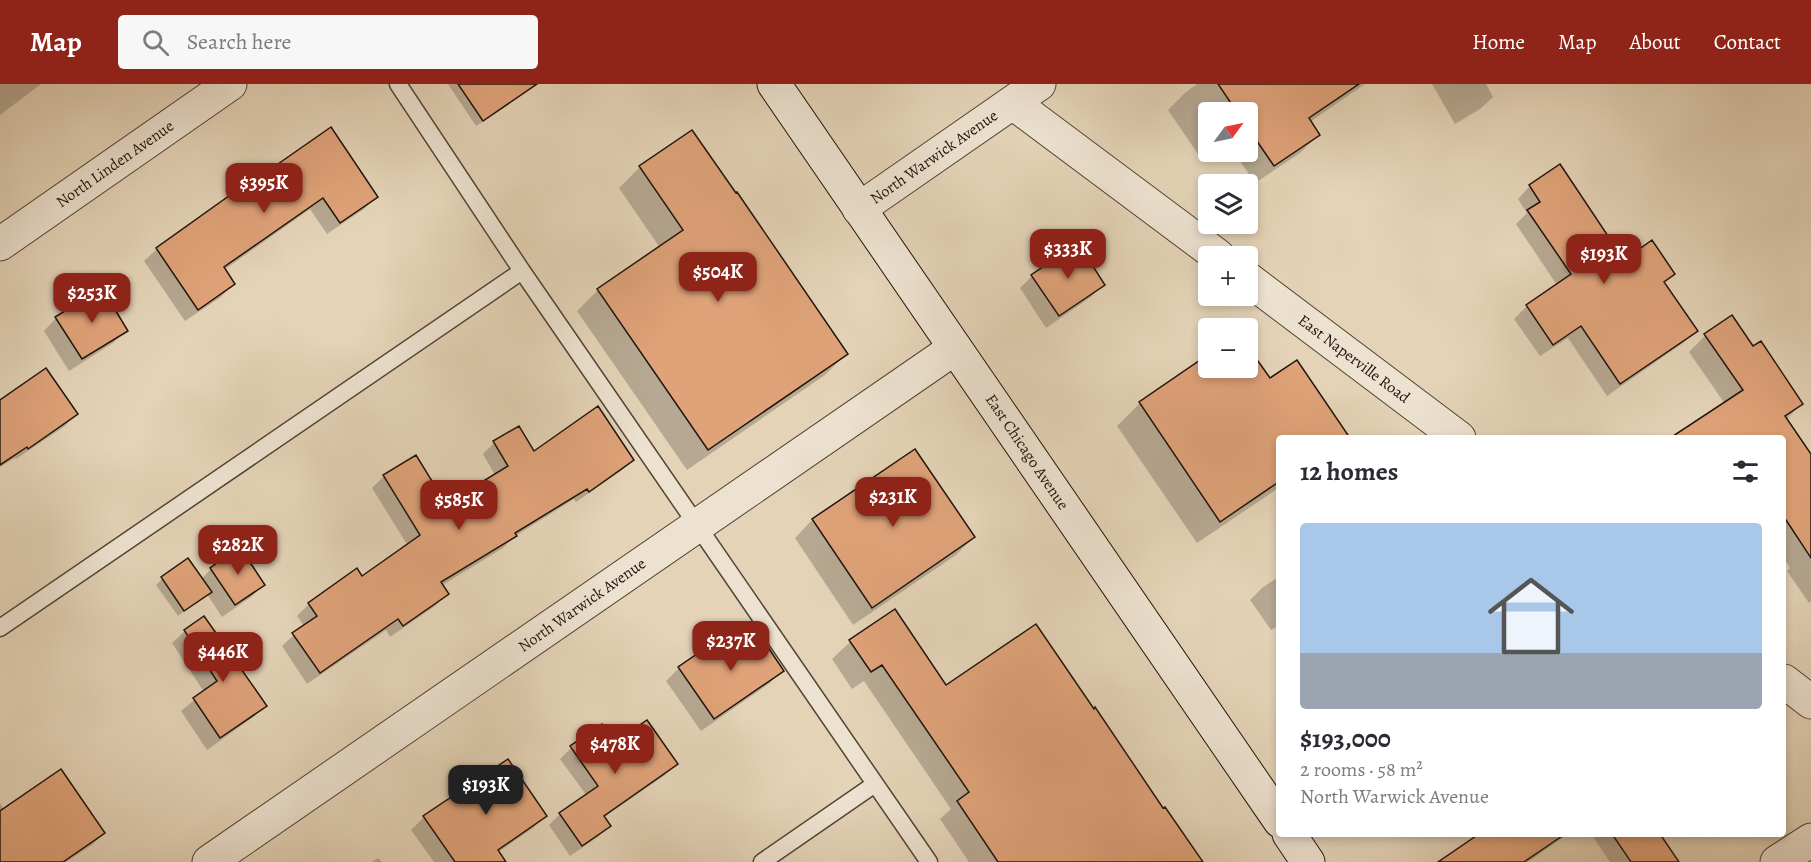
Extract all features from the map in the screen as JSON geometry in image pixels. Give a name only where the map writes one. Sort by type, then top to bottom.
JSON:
[{"type":"street","name":"North Linden Avenue","points":[[0,244],[230,84]]},
{"type":"street","name":"East Chicago Avenue","points":[[774,84],[1276,815]]},
{"type":"street","name":"North Warwick Avenue","points":[[859,209],[1039,84]]},
{"type":"street","points":[[1013,103],[1205,246]]},
{"type":"street","name":"East Naperville Road","points":[[1258,286],[1456,435]]},
{"type":"street","name":"North Warwick Avenue","points":[[209,862],[955,348]]},
{"type":"street","points":[[1786,683],[1811,702]]},
{"type":"street","points":[[1291,837],[1308,862]]},
{"type":"street","points":[[1777,862],[1811,840]]},
{"type":"lane","points":[[398,84],[522,272],[929,862]]},
{"type":"lane","points":[[0,628],[522,272]]},
{"type":"lane","points":[[762,862],[875,784]]},
{"type":"building","points":[[458,84],[537,84],[483,121]]},
{"type":"building","points":[[1218,84],[1359,84],[1309,118],[1320,135],[1274,166],[1258,143],[1258,102],[1230,102]]},
{"type":"building","points":[[331,127],[378,197],[340,223],[323,198],[224,267],[235,284],[198,310],[156,248],[254,178],[255,180]]},
{"type":"building","points":[[692,130],[848,354],[708,450],[597,289],[683,230],[639,166]]},
{"type":"building","points":[[1560,164],[1624,260],[1652,240],[1675,274],[1664,282],[1698,331],[1620,384],[1581,326],[1553,345],[1526,305],[1571,274],[1527,210],[1540,202],[1529,185]]},
{"type":"building","points":[[1078,243],[1105,285],[1059,316],[1031,275]]},
{"type":"building","points":[[102,288],[128,331],[82,359],[55,317]]},
{"type":"building","points":[[1732,315],[1753,346],[1761,341],[1803,404],[1785,416],[1811,454],[1811,558],[1786,520],[1786,435],[1675,435],[1743,390],[1704,334]]},
{"type":"building","points":[[1297,360],[1348,435],[1276,435],[1276,484],[1220,522],[1139,402],[1198,362],[1198,378],[1258,378],[1258,361],[1270,378]]},
{"type":"building","points":[[46,368],[78,414],[28,449],[27,447],[0,465],[0,400]]},
{"type":"building","points":[[598,406],[634,460],[589,492],[587,489],[515,533],[517,536],[441,582],[449,594],[403,626],[398,619],[320,673],[292,633],[317,616],[308,603],[357,568],[362,576],[420,535],[383,475],[416,455],[446,504],[508,466],[493,441],[519,426],[534,451]]},
{"type":"building","points":[[915,449],[975,537],[872,608],[812,519]]},
{"type":"building","points":[[240,547],[265,585],[235,605],[210,568]]},
{"type":"building","points":[[188,558],[212,592],[184,611],[161,577]]},
{"type":"building","points":[[895,609],[946,685],[1036,624],[1203,862],[998,862],[957,801],[969,792],[882,665],[871,672],[849,640]]},
{"type":"building","points":[[204,616],[267,706],[220,738],[193,698],[217,681],[184,630]]},
{"type":"building","points":[[755,628],[784,671],[714,719],[678,667],[716,641],[723,651]]},
{"type":"building","points":[[647,720],[678,764],[604,816],[611,826],[582,846],[559,813],[598,786],[570,746],[602,724],[615,742]]},
{"type":"building","points":[[508,759],[547,816],[498,850],[506,862],[455,862],[423,816]]},
{"type":"building","points":[[61,769],[105,833],[63,862],[0,862],[0,811]]},
{"type":"building","points":[[1475,837],[1561,837],[1524,862],[1438,862]]},
{"type":"building","points":[[1614,837],[1662,837],[1679,862],[1631,862]]}]
